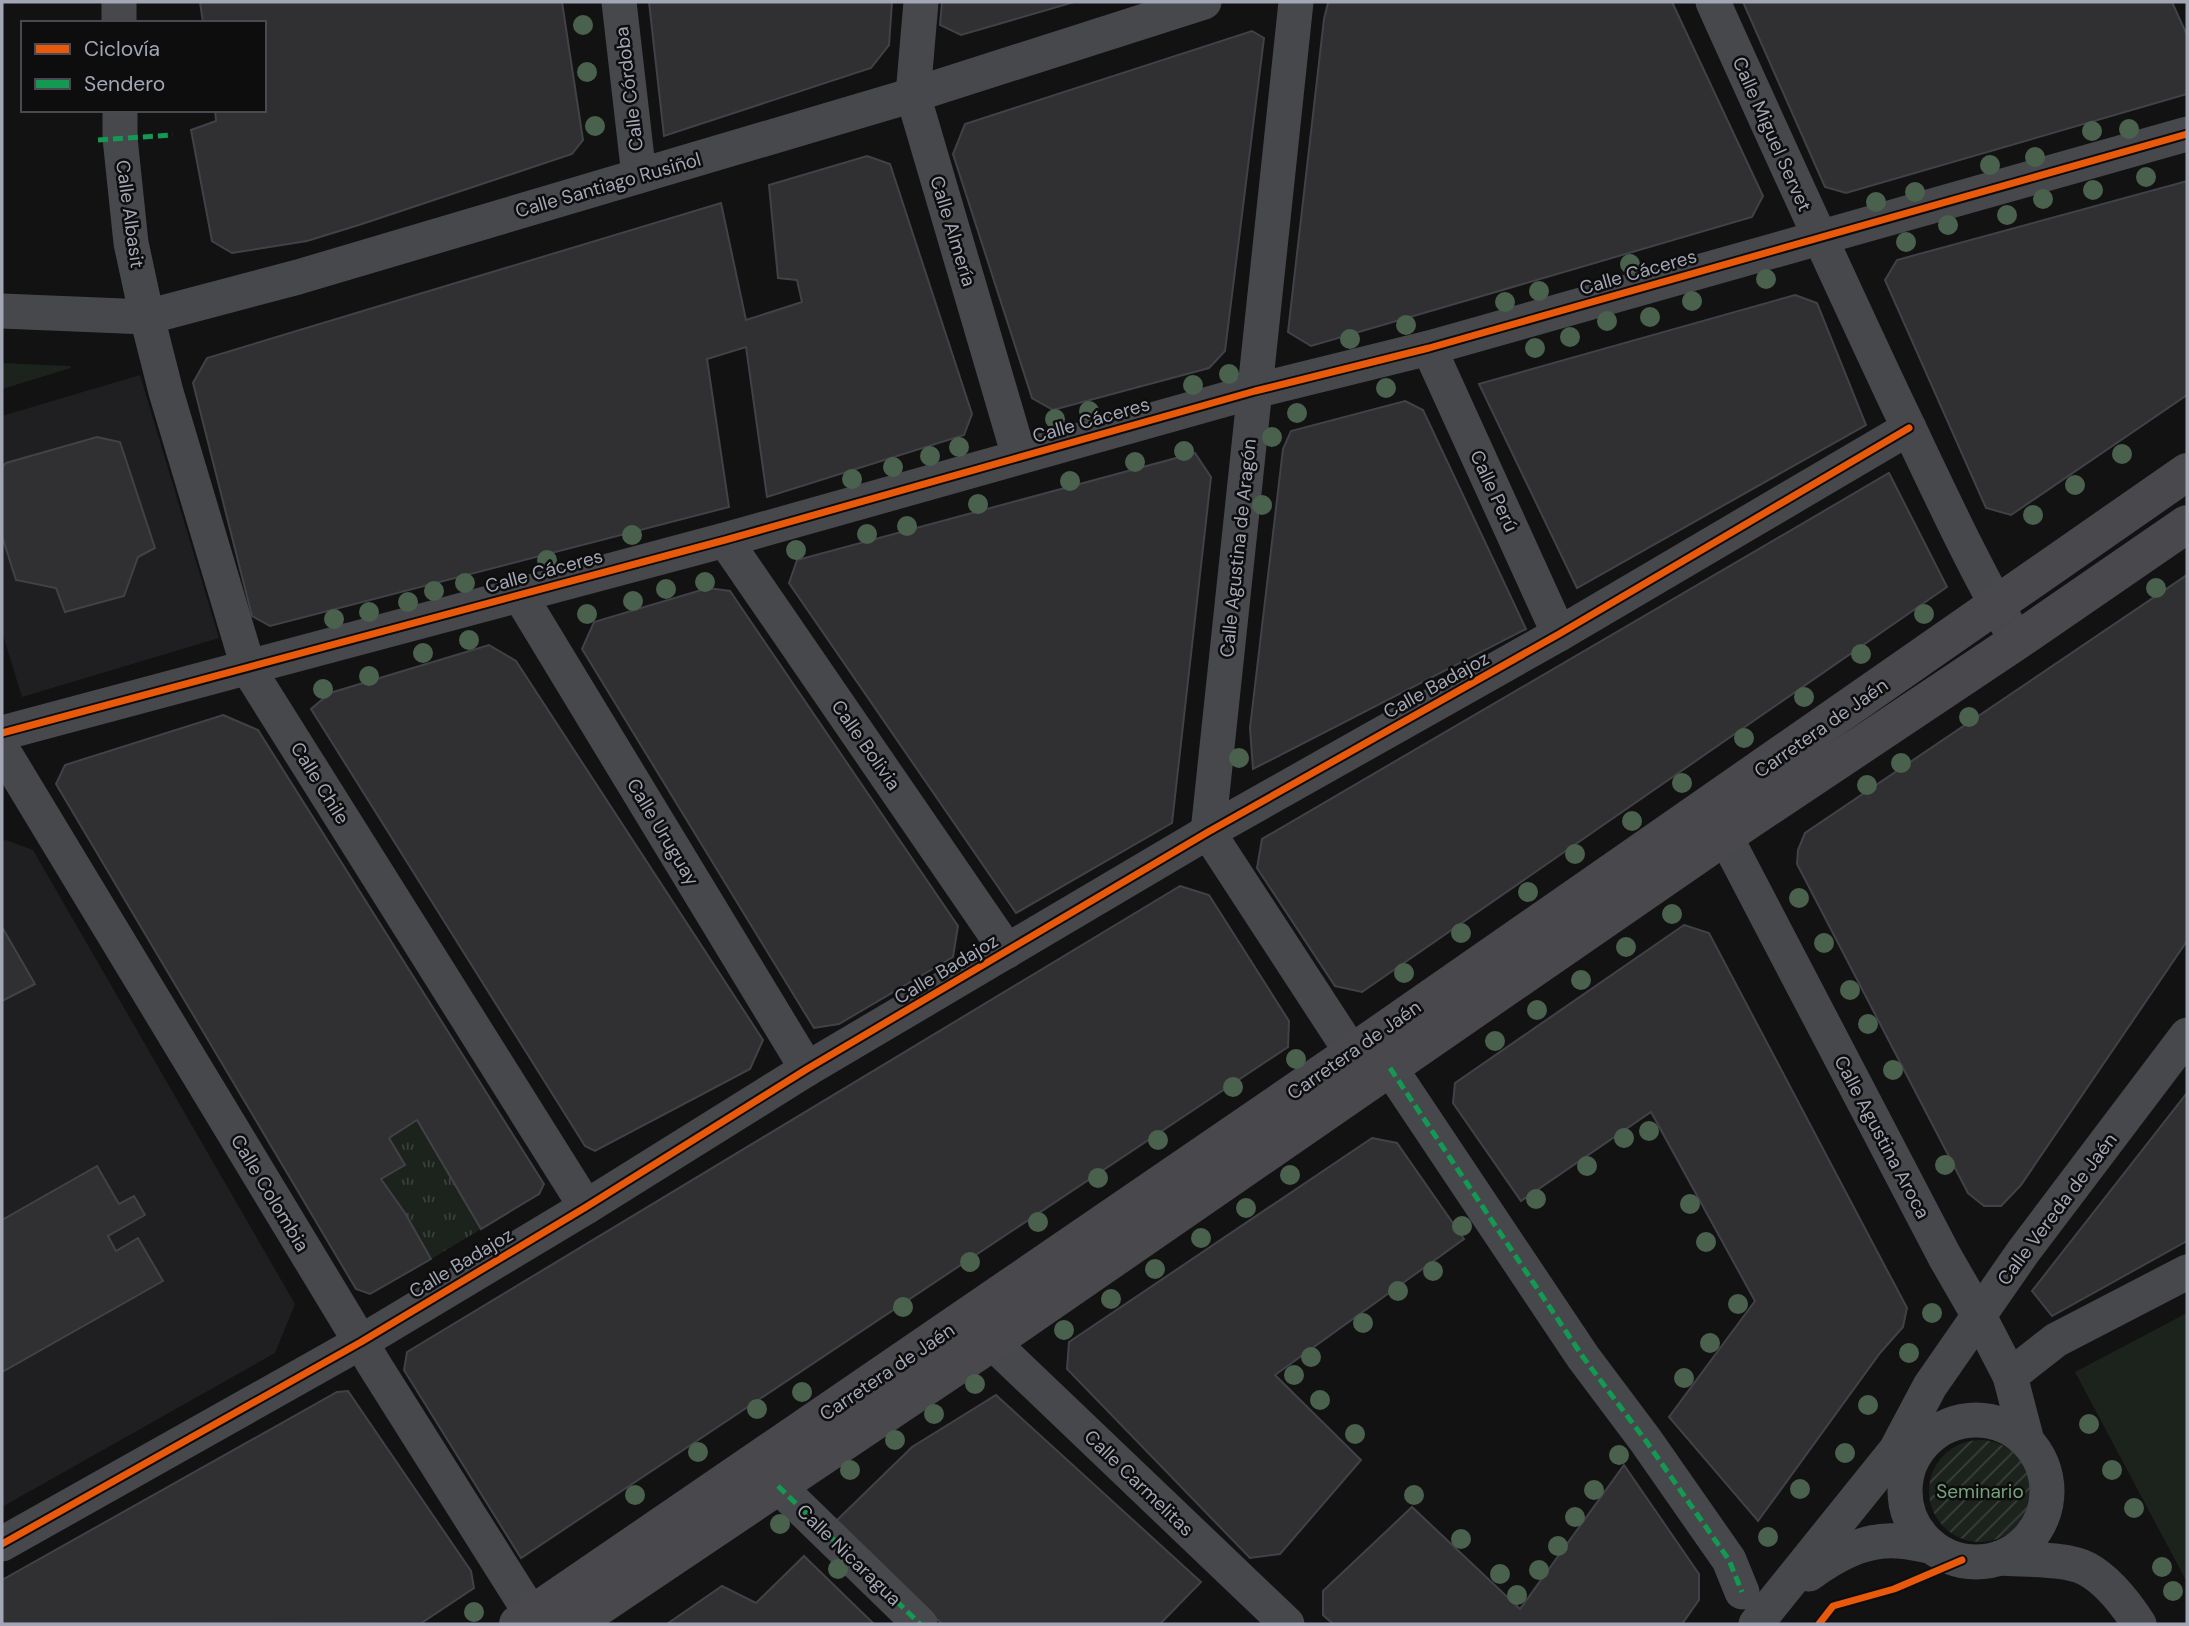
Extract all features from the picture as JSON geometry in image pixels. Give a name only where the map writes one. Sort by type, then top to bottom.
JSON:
[{"type":"main road","name":"Carretera de Jaén","points":[[534,1621],[979,1330],[1348,1098],[1997,606],[2187,472]]},
{"type":"main road","name":"Carretera de Jaén","points":[[573,1624],[778,1486],[979,1330],[1352,1053],[1717,820],[2017,641],[2187,524]]},
{"type":"street","points":[[119,2],[119,21]]},
{"type":"street","name":"Calle Córdoba","points":[[619,2],[639,176]]},
{"type":"street","name":"Calle Almería","points":[[921,2],[913,95],[1020,456]]},
{"type":"street","name":"Calle Santiago Rusiñol","points":[[2,312],[148,317],[298,276],[913,95],[1204,2]]},
{"type":"street","name":"Calle Agustina de Aragón","points":[[1208,832],[1296,2]]},
{"type":"street","name":"Calle Miguel Servet","points":[[1713,2],[1819,238],[1909,428],[2017,641]]},
{"type":"street","name":"Calle Albasit","points":[[120,112],[120,138],[131,243],[148,317]]},
{"type":"street","name":"Calle Cáceres","points":[[2,733],[725,540],[1255,391],[1429,348],[2187,134]]},
{"type":"street","name":"Calle Chile","points":[[148,317],[166,392],[248,667],[586,1207]]},
{"type":"street","name":"Calle Perú","points":[[1429,348],[1559,634]]},
{"type":"street","name":"Calle Badajoz","points":[[2,1544],[360,1342],[586,1207],[807,1069],[1208,832],[1559,634],[1909,428]]},
{"type":"street","name":"Calle Bolivia","points":[[725,540],[1007,951]]},
{"type":"street","name":"Calle Uruguay","points":[[519,594],[807,1069]]},
{"type":"street","name":"Calle Colombia","points":[[7,769],[534,1621]]},
{"type":"street","name":"Calle Agustina Aroca","points":[[1717,820],[2010,1376],[2027,1441]]},
{"type":"street","points":[[1208,832],[1352,1053],[1348,1098]]},
{"type":"street","name":"Calle Vereda de Jaén","points":[[1756,1624],[1896,1450],[1930,1386],[2023,1252],[2187,1035]]},
{"type":"street","points":[[1390,1068],[1583,1357],[1646,1441],[1728,1560],[1742,1592]]},
{"type":"street","points":[[2010,1376],[2056,1340],[2187,1272]]},
{"type":"street","name":"Calle Carmelitas","points":[[979,1330],[1269,1618]]},
{"type":"street","name":"Calle Vereda de Jaén","points":[[1910,1461],[1930,1386]]},
{"type":"street","points":[[2000,1558],[2022,1546],[2038,1527],[2046,1506],[2047,1481],[2039,1457],[2013,1429],[1989,1420],[1962,1419],[1942,1427],[1924,1441],[1910,1461],[1905,1506],[1914,1530],[1929,1546],[1951,1558],[1976,1563],[2000,1558],[2060,1562],[2086,1569],[2113,1591],[2139,1624]]},
{"type":"street","name":"Calle Nicaragua","points":[[778,1486],[920,1624]]},
{"type":"street","name":"Calle Vereda de Jaén","points":[[1783,1592],[1846,1550],[1895,1540],[1929,1546]]},
{"type":"shaded area","points":[[140,375],[219,638],[22,697],[2,632],[2,416]]},
{"type":"shaded area","points":[[2,841],[33,850],[295,1304],[275,1353],[2,1507]]},
{"type":"green space","points":[[2,363],[70,366],[71,368],[2,389]]},
{"type":"green space","points":[[417,1120],[481,1229],[431,1259],[381,1179],[389,1138]]},
{"type":"green space","points":[[2187,1313],[2187,1582],[2075,1372]]},
{"type":"green space","name":"Seminario","points":[[1980,1440],[2000,1444],[2016,1455],[2027,1471],[2031,1491],[2027,1511],[2016,1527],[2000,1538],[1980,1542],[1960,1538],[1944,1527],[1933,1511],[1929,1491],[1933,1471],[1944,1455],[1960,1444]]},
{"type":"building","points":[[200,2],[562,2],[583,140],[572,154],[362,224],[307,241],[232,253],[212,241],[191,130],[216,121],[215,112],[266,112],[266,21],[203,21]]},
{"type":"building","points":[[649,2],[892,2],[889,45],[871,68],[664,136]]},
{"type":"building","points":[[942,2],[1074,2],[961,35],[940,25]]},
{"type":"building","points":[[1672,2],[1763,196],[1752,217],[1311,346],[1288,332],[1324,19],[1328,3]]},
{"type":"building","points":[[1743,2],[2172,2],[2187,35],[2187,94],[1846,193],[1825,187]]},
{"type":"building","points":[[1252,31],[1264,38],[1225,351],[1209,368],[1053,410],[1032,398],[953,154],[965,124]]},
{"type":"building","points":[[867,156],[890,164],[972,414],[964,435],[767,497],[746,347],[707,359],[729,507],[270,626],[252,616],[193,383],[207,358],[721,203],[746,320],[802,302],[797,280],[778,278],[769,185]]},
{"type":"building","points":[[2187,181],[2187,395],[2011,515],[1986,508],[1885,280],[1897,260]]},
{"type":"building","points":[[1795,295],[1817,303],[1866,425],[1577,588],[1479,384]]},
{"type":"building","points":[[1405,401],[1423,410],[1526,629],[1253,769],[1250,728],[1283,449],[1291,431]]},
{"type":"building","points":[[97,437],[120,442],[155,548],[138,557],[124,596],[65,612],[56,588],[16,580],[2,536],[2,467],[6,463]]},
{"type":"building","points":[[1195,453],[1211,477],[1172,823],[1016,913],[789,583],[797,560]]},
{"type":"building","points":[[1889,473],[1947,587],[1362,992],[1335,986],[1257,868],[1262,839]]},
{"type":"building","points":[[2187,575],[2187,941],[2021,1185],[2001,1206],[1984,1206],[1968,1193],[1797,864],[1798,850],[1805,833]]},
{"type":"building","points":[[708,588],[730,591],[958,926],[953,957],[839,1024],[814,1028],[582,649],[594,622]]},
{"type":"building","points":[[489,645],[516,661],[763,1040],[750,1069],[595,1151],[585,1146],[311,709],[330,693]]},
{"type":"building","points":[[223,715],[258,730],[544,1184],[539,1194],[481,1229],[417,1120],[389,1138],[405,1165],[381,1179],[405,1213],[431,1259],[370,1294],[356,1289],[56,784],[65,765]]},
{"type":"building","points":[[1180,886],[1209,895],[1289,1021],[1288,1047],[521,1558],[404,1370],[407,1352]]},
{"type":"building","points":[[1684,925],[1709,933],[1907,1308],[1903,1327],[1880,1353],[1758,1521],[1669,1417],[1755,1301],[1651,1112],[1521,1201],[1453,1103],[1455,1083]]},
{"type":"building","points":[[2,927],[35,984],[2,1001]]},
{"type":"building","points":[[2187,1093],[2187,1241],[2052,1316],[2032,1291]]},
{"type":"building","points":[[1372,1138],[1397,1143],[1464,1239],[1275,1375],[1361,1460],[1280,1554],[1250,1558],[1067,1369],[1069,1342]]},
{"type":"building","points":[[97,1166],[119,1204],[134,1196],[145,1215],[108,1236],[116,1251],[138,1238],[163,1281],[2,1372],[2,1220]]},
{"type":"building","points":[[348,1391],[471,1571],[474,1588],[420,1624],[2,1623],[2,1580],[337,1392]]},
{"type":"building","points":[[996,1395],[1201,1582],[1160,1624],[942,1624],[834,1523],[912,1447]]},
{"type":"building","points":[[1624,1465],[1699,1574],[1699,1600],[1682,1624],[1333,1624],[1323,1615],[1323,1591],[1412,1507],[1520,1609]]},
{"type":"building","points":[[804,1556],[874,1624],[667,1624],[722,1586],[756,1603]]},
{"type":"marked path","points":[[98,140],[173,135]]},
{"type":"marked path","points":[[1390,1068],[1583,1357],[1729,1560],[1742,1592]]},
{"type":"marked path","points":[[778,1486],[920,1624]]},
{"type":"cycle path","points":[[2,733],[725,540],[1255,391],[1429,348],[2187,134]]},
{"type":"cycle path","points":[[2,1544],[361,1342],[586,1207],[807,1069],[1208,832],[1559,634],[1909,428]]},
{"type":"cycle path","points":[[1819,1624],[1833,1606],[1894,1589],[1962,1560]]}]
